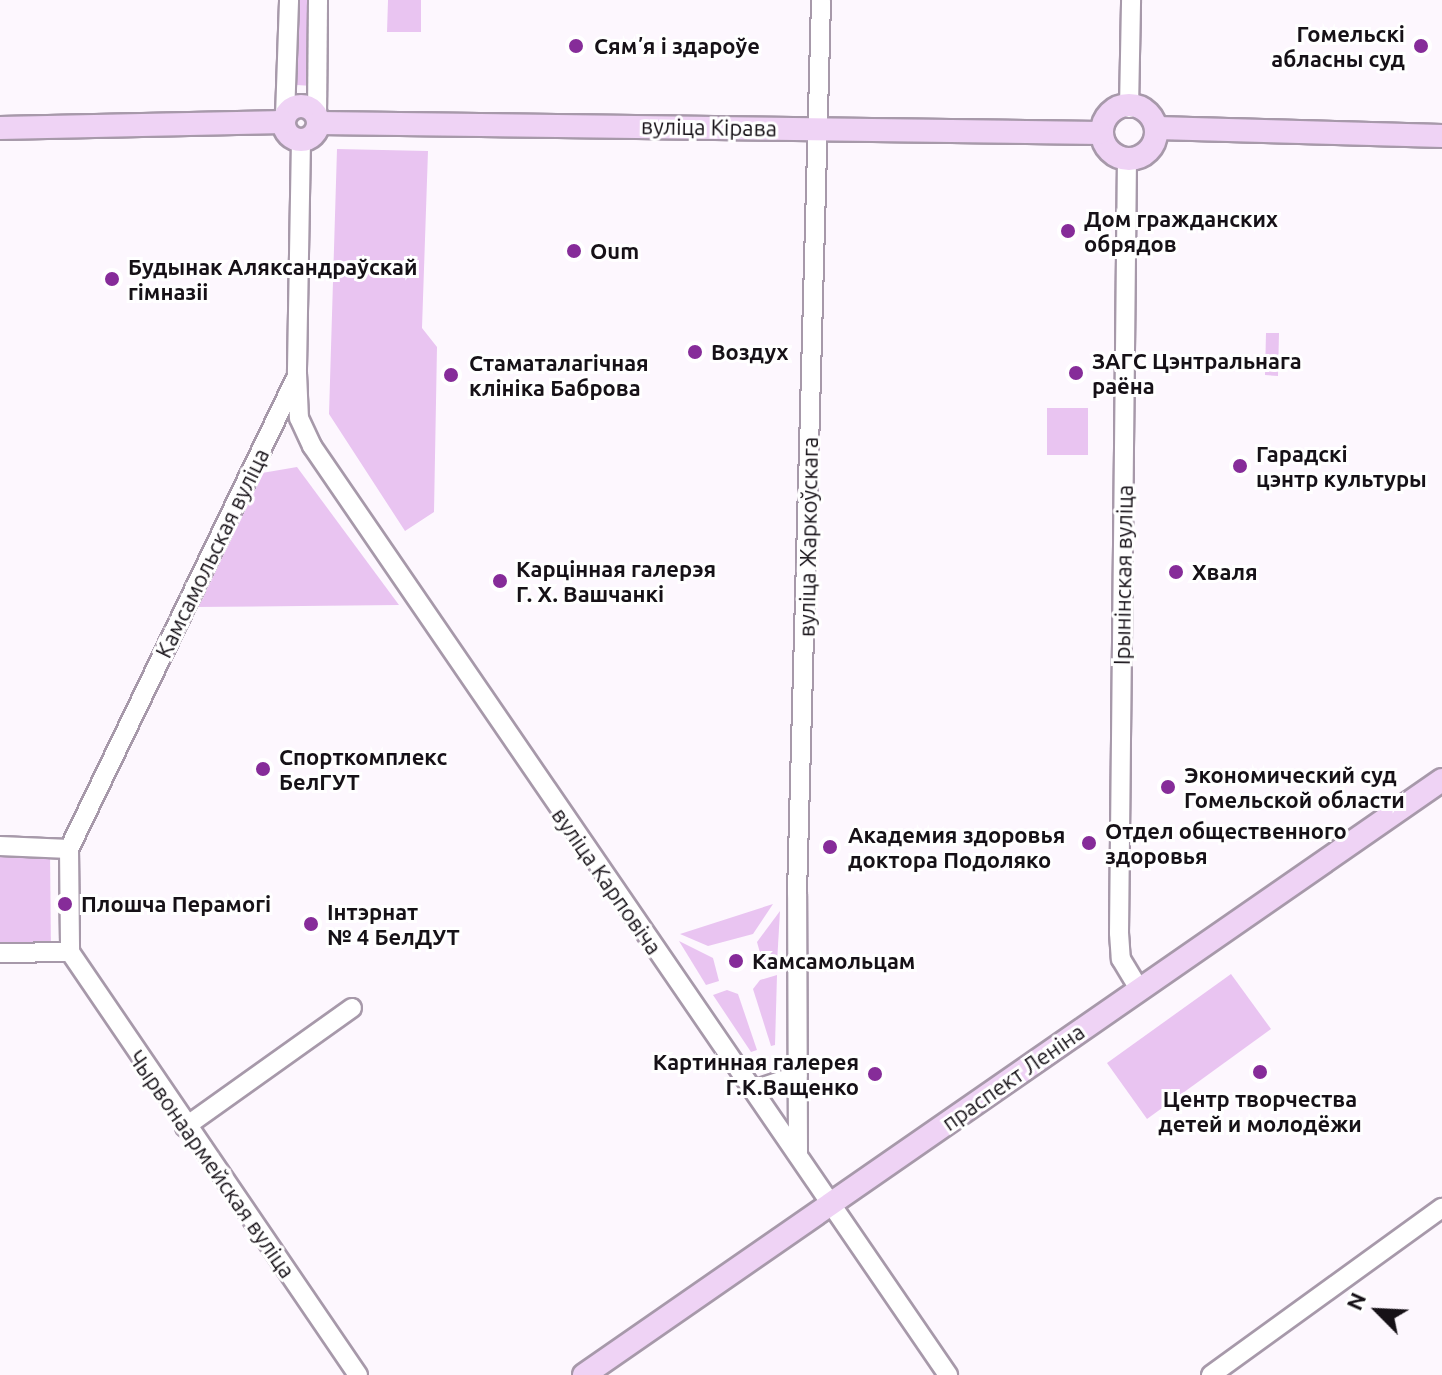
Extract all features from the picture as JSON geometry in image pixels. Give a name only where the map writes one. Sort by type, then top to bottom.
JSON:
[{"type":"main road","points":[[0,128],[285,119],[298,106],[318,120],[312,137],[301,140],[291,137],[285,119]]},
{"type":"main road","points":[[1129,108],[1151,115],[1157,128],[1156,143],[1144,154],[1127,157],[1113,153],[1100,133],[1105,117],[1129,108]]},
{"type":"main road","name":"вуліца Кірава","points":[[318,120],[1100,133]]},
{"type":"main road","points":[[1157,128],[1442,136]]},
{"type":"main road","name":"праспект Леніна","points":[[584,1375],[1442,780]]},
{"type":"street","points":[[285,119],[289,0]]},
{"type":"street","points":[[318,0],[318,120]]},
{"type":"street","name":"вуліца Жаркоўскага","points":[[798,1153],[797,894],[821,0]]},
{"type":"street","points":[[1129,108],[1131,0]]},
{"type":"street","name":"Камсамольская вуліца","points":[[70,952],[69,849],[297,373],[301,140]]},
{"type":"street","name":"Ірынінская вуліца","points":[[1127,157],[1119,933],[1121,959],[1139,989]]},
{"type":"street","name":"вуліца Карповіча","points":[[297,373],[299,418],[312,446],[579,842],[832,1202],[948,1375]]},
{"type":"street","points":[[273,428],[290,416],[299,418]]},
{"type":"street","points":[[0,846],[69,849]]},
{"type":"street","points":[[0,953],[70,952]]},
{"type":"street","name":"Чырвонаармейская вуліца","points":[[70,952],[185,1127],[358,1375]]},
{"type":"street","points":[[185,1127],[352,1008]]},
{"type":"street","points":[[754,1090],[798,1075]]},
{"type":"street","points":[[1211,1375],[1442,1208]]},
{"type":"shaded area","points":[[297,0],[312,0],[312,86],[297,85]]},
{"type":"shaded area","points":[[388,0],[421,0],[421,32],[387,32]]},
{"type":"shaded area","points":[[337,149],[428,151],[422,328],[437,347],[434,512],[405,531],[329,414]]},
{"type":"shaded area","points":[[1266,333],[1279,333],[1278,376],[1265,375]]},
{"type":"shaded area","points":[[1047,408],[1088,408],[1088,455],[1047,455]]},
{"type":"shaded area","points":[[297,467],[399,605],[195,607],[262,473]]},
{"type":"shaded area","points":[[0,850],[50,850],[51,953],[0,954]]},
{"type":"shaded area","points":[[773,904],[753,934],[708,946],[680,934]]},
{"type":"shaded area","points":[[780,911],[777,963],[764,967],[757,942]]},
{"type":"shaded area","points":[[679,941],[713,958],[719,981],[706,985]]},
{"type":"shaded area","points":[[1231,974],[1271,1029],[1147,1119],[1107,1063]]},
{"type":"shaded area","points":[[777,975],[775,1045],[771,1046],[753,989],[760,980]]},
{"type":"shaded area","points":[[727,990],[738,994],[757,1050],[751,1052],[713,995]]},
{"type":"place","name":"Сямʼя і здароўе","points":[[576,46]]},
{"type":"place","name":"Гомельскі абласны суд","points":[[1421,46]]},
{"type":"place","name":"Дом гражданских обрядов","points":[[1068,231]]},
{"type":"place","name":"Oum","points":[[574,251]]},
{"type":"place","name":"Будынак Аляксандраўскай гімназіі","points":[[112,279]]},
{"type":"place","name":"Воздух","points":[[695,352]]},
{"type":"place","name":"ЗАГС Цэнтральнага раёна","points":[[1076,373]]},
{"type":"place","name":"Стаматалагічная клініка Баброва","points":[[451,375]]},
{"type":"place","name":"Гарадскі цэнтр культуры","points":[[1240,466]]},
{"type":"place","name":"Хваля","points":[[1176,572]]},
{"type":"place","name":"Карцінная галерэя Г. Х. Вашчанкі","points":[[500,581]]},
{"type":"place","name":"Спорткомплекс БелГУТ","points":[[263,769]]},
{"type":"place","name":"Экономический суд Гомельской области","points":[[1168,787]]},
{"type":"place","name":"Отдел общественного здоровья","points":[[1089,843]]},
{"type":"place","name":"Академия здоровья доктора Подоляко","points":[[830,847]]},
{"type":"place","name":"Плошча Перамогі","points":[[65,904]]},
{"type":"place","name":"Інтэрнат № 4 БелДУТ","points":[[311,924]]},
{"type":"place","name":"Камсамольцам","points":[[736,961]]},
{"type":"place","name":"Центр творчества детей и молодёжи","points":[[1260,1072]]},
{"type":"place","name":"Картинная галерея Г.К.Ващенко","points":[[875,1074]]}]
